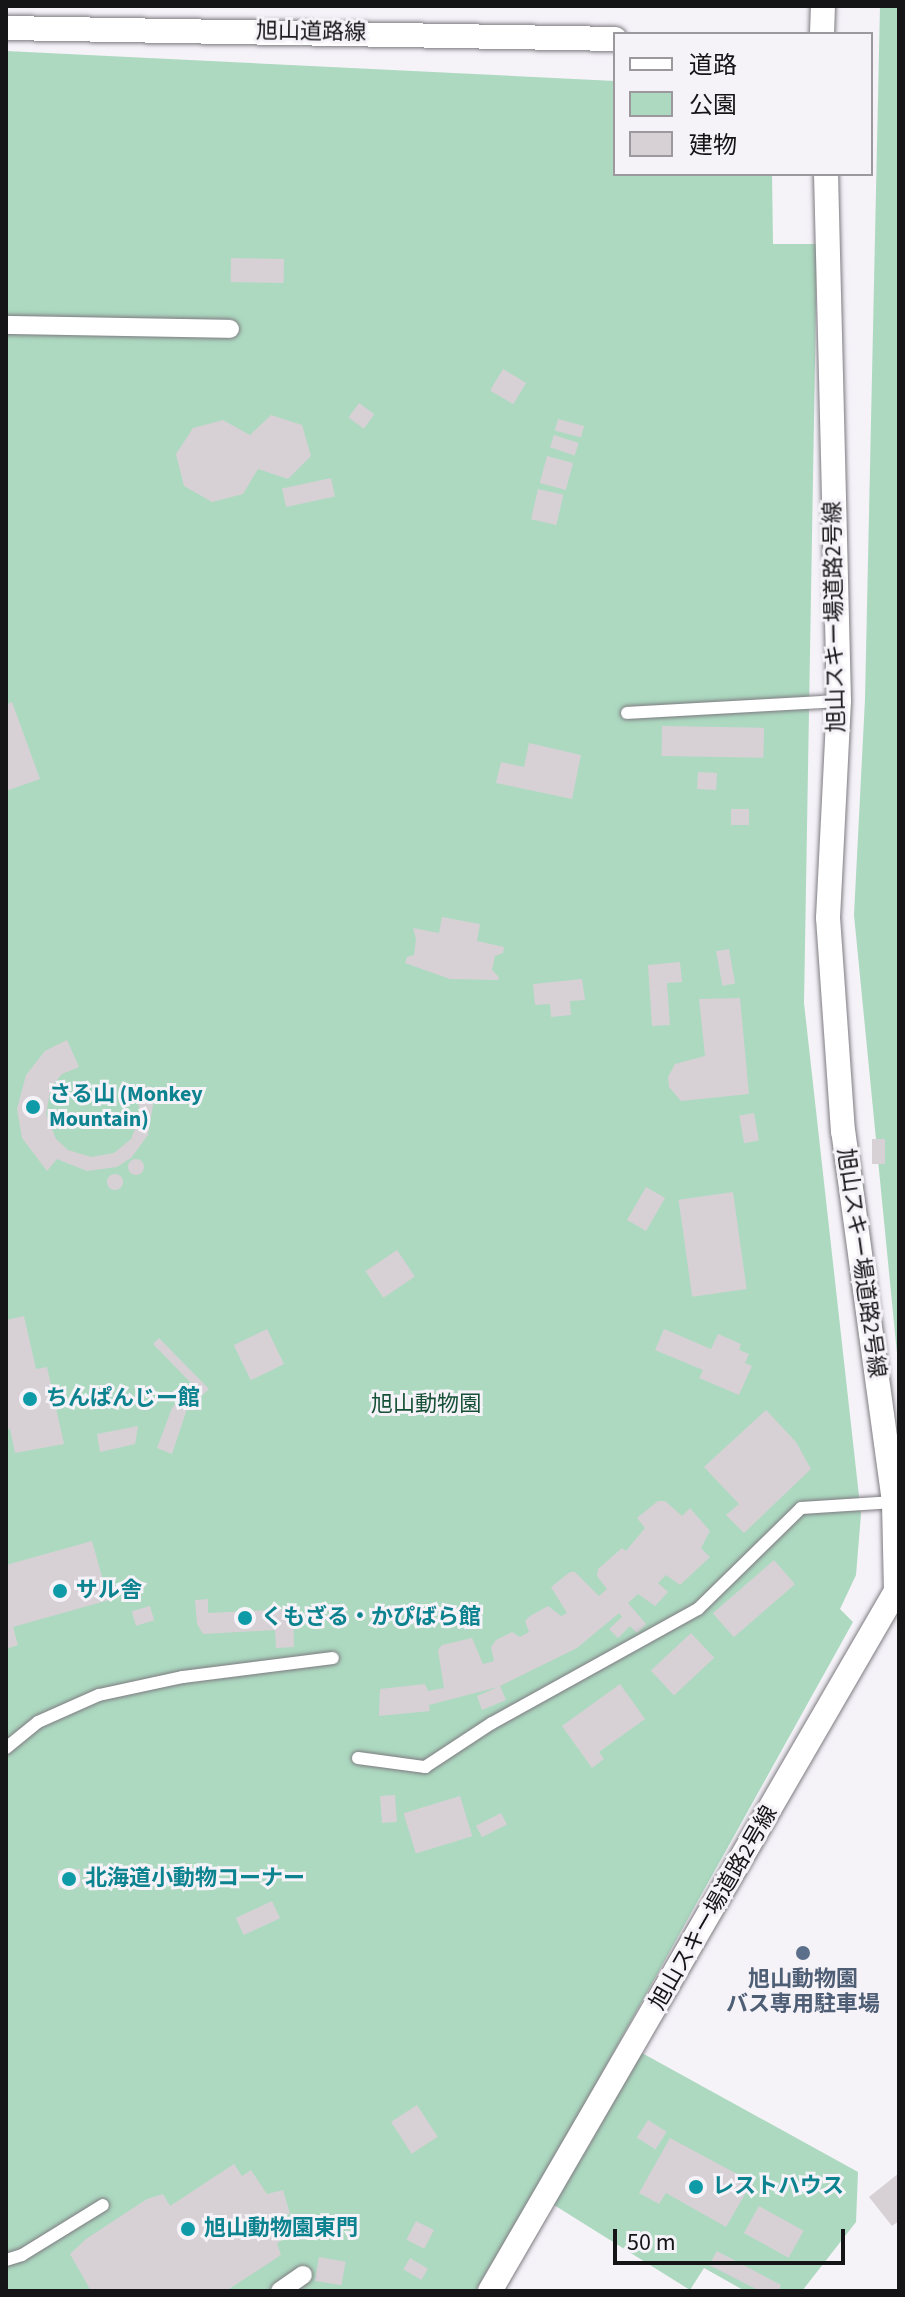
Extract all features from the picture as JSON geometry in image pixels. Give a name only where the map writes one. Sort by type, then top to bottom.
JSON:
[{"type":"street","points":[[822,32],[823,6]]},
{"type":"street","name":"旭山道路線","points":[[6,28],[613,39]]},
{"type":"street","name":"旭山スキー場道路2号線","points":[[490,2291],[896,1591],[894,1502],[843,1132],[828,918],[839,701],[826,176]]},
{"type":"street","points":[[6,325],[230,329]]},
{"type":"street","points":[[280,2291],[303,2275]]},
{"type":"lane","points":[[627,713],[839,701]]},
{"type":"lane","points":[[358,1758],[425,1767],[492,1723],[698,1609],[801,1508],[894,1502]]},
{"type":"lane","points":[[6,1748],[38,1722],[99,1695],[183,1677],[333,1658]]},
{"type":"lane","points":[[6,2260],[22,2255],[103,2205]]},
{"type":"green space","points":[[880,6],[899,6],[899,1374],[854,915],[865,699]]},
{"type":"green space","name":"旭山動物園","points":[[6,51],[613,81],[613,176],[772,176],[773,244],[817,244],[804,1003],[861,1514],[856,1575],[840,1609],[853,1622],[546,2174],[475,2291],[6,2291]]},
{"type":"green space","points":[[642,2053],[858,2172],[856,2222],[802,2291],[745,2291],[704,2268],[690,2290],[554,2205]]},
{"type":"building","points":[[231,258],[284,259],[284,283],[231,282]]},
{"type":"building","points":[[503,369],[526,383],[513,404],[490,390]]},
{"type":"building","points":[[359,403],[374,414],[364,429],[348,418]]},
{"type":"building","points":[[271,415],[302,425],[311,456],[288,479],[258,469],[243,494],[212,502],[184,486],[176,454],[193,428],[223,420],[250,435]]},
{"type":"building","points":[[558,419],[584,426],[581,438],[555,431]]},
{"type":"building","points":[[554,435],[579,443],[575,455],[550,447]]},
{"type":"building","points":[[547,456],[573,463],[566,490],[540,483]]},
{"type":"building","points":[[331,478],[335,497],[286,507],[282,488]]},
{"type":"building","points":[[538,489],[563,495],[556,525],[531,519]]},
{"type":"building","points":[[12,702],[40,779],[6,791],[6,705]]},
{"type":"building","points":[[662,726],[764,728],[763,758],[661,756]]},
{"type":"building","points":[[529,743],[581,755],[572,799],[496,783],[501,762],[524,767]]},
{"type":"building","points":[[698,772],[717,773],[716,790],[697,789]]},
{"type":"building","points":[[731,809],[749,809],[749,825],[731,825]]},
{"type":"building","points":[[442,917],[480,924],[477,941],[504,947],[503,953],[495,956],[492,970],[499,977],[498,980],[450,979],[405,963],[407,957],[414,955],[416,939],[413,928],[439,933]]},
{"type":"building","points":[[729,949],[735,983],[722,986],[716,951]]},
{"type":"building","points":[[680,962],[682,982],[667,983],[670,1025],[652,1026],[648,965]]},
{"type":"building","points":[[582,979],[585,1000],[570,1001],[571,1015],[551,1017],[550,1004],[535,1005],[533,984]]},
{"type":"building","points":[[740,998],[749,1094],[681,1101],[669,1087],[668,1077],[675,1064],[705,1056],[699,999]]},
{"type":"building","name":"さる山 (Monkey Mountain)","points":[[67,1040],[79,1067],[62,1074],[51,1087],[46,1114],[56,1139],[68,1150],[91,1157],[114,1153],[131,1139],[140,1117],[137,1091],[149,1086],[153,1105],[148,1135],[131,1158],[117,1167],[87,1171],[57,1159],[47,1171],[22,1138],[17,1109],[26,1075],[45,1051]]},
{"type":"building","points":[[754,1113],[759,1141],[744,1143],[739,1116]]},
{"type":"building","points":[[872,1139],[885,1139],[885,1164],[872,1164]]},
{"type":"building","points":[[136,1159],[142,1161],[142,1173],[136,1175],[130,1173],[128,1167],[130,1161]]},
{"type":"building","points":[[115,1174],[121,1176],[121,1188],[115,1190],[109,1188],[107,1182],[109,1176]]},
{"type":"building","points":[[646,1187],[665,1198],[646,1231],[627,1220]]},
{"type":"building","points":[[733,1192],[747,1289],[692,1297],[679,1200]]},
{"type":"building","points":[[397,1250],[415,1277],[383,1298],[365,1271]]},
{"type":"building","name":"ちんぱんじー館","points":[[24,1316],[36,1369],[47,1367],[64,1444],[15,1453],[10,1429],[6,1429],[6,1320]]},
{"type":"building","points":[[267,1329],[284,1364],[251,1380],[234,1345]]},
{"type":"building","points":[[664,1329],[711,1349],[718,1334],[741,1344],[739,1350],[749,1354],[745,1363],[752,1366],[739,1395],[699,1378],[703,1370],[655,1350]]},
{"type":"building","points":[[159,1338],[209,1389],[187,1409],[172,1454],[157,1448],[172,1408],[191,1383],[153,1344]]},
{"type":"building","points":[[766,1410],[796,1442],[811,1469],[744,1533],[726,1515],[739,1504],[704,1467]]},
{"type":"building","points":[[138,1426],[135,1444],[100,1452],[97,1434]]},
{"type":"building","points":[[658,1501],[665,1501],[682,1516],[690,1508],[710,1531],[701,1548],[710,1557],[680,1585],[666,1575],[658,1583],[668,1592],[655,1606],[638,1594],[628,1603],[646,1624],[637,1633],[630,1626],[618,1638],[609,1629],[622,1617],[619,1613],[577,1648],[500,1686],[506,1700],[482,1710],[477,1696],[498,1687],[429,1705],[430,1711],[379,1716],[380,1689],[425,1684],[428,1691],[444,1688],[438,1650],[442,1645],[472,1638],[483,1664],[494,1661],[491,1647],[496,1640],[512,1632],[520,1637],[529,1632],[525,1621],[530,1616],[548,1606],[561,1616],[567,1613],[551,1587],[570,1572],[575,1572],[599,1596],[607,1589],[597,1576],[598,1569],[622,1548],[626,1551],[645,1528],[637,1518]]},
{"type":"building","name":"サル舎","points":[[92,1541],[104,1584],[112,1582],[116,1598],[13,1627],[18,1645],[6,1649],[6,1565]]},
{"type":"building","points":[[774,1560],[795,1584],[734,1637],[713,1613]]},
{"type":"building","name":"くもざる・かぴばら館","points":[[208,1599],[208,1613],[293,1609],[294,1647],[276,1648],[275,1630],[203,1634],[197,1624],[195,1600]]},
{"type":"building","points":[[150,1606],[154,1620],[136,1626],[132,1611]]},
{"type":"building","points":[[691,1633],[714,1658],[674,1695],[651,1671]]},
{"type":"building","points":[[620,1684],[645,1719],[599,1752],[604,1759],[592,1768],[562,1726]]},
{"type":"building","points":[[395,1795],[397,1822],[382,1823],[380,1796]]},
{"type":"building","points":[[460,1796],[472,1836],[416,1853],[404,1813]]},
{"type":"building","points":[[501,1813],[507,1825],[482,1837],[476,1826]]},
{"type":"building","name":"北海道小動物コーナー","points":[[80,1869],[81,1887],[59,1888],[58,1870]]},
{"type":"building","points":[[272,1901],[280,1918],[244,1935],[236,1918]]},
{"type":"building","points":[[417,2105],[438,2137],[412,2154],[391,2122]]},
{"type":"building","points":[[648,2120],[667,2132],[656,2149],[637,2138]]},
{"type":"building","name":"レストハウス","points":[[670,2138],[752,2182],[726,2227],[666,2193],[659,2204],[639,2193]]},
{"type":"building","name":"旭山動物園東門","points":[[234,2164],[242,2176],[251,2170],[267,2194],[283,2190],[290,2214],[269,2220],[282,2240],[277,2243],[281,2255],[226,2291],[91,2291],[70,2254],[86,2239],[147,2199],[163,2194],[170,2206]]},
{"type":"building","points":[[899,2173],[899,2221],[892,2226],[869,2197]]},
{"type":"building","points":[[759,2206],[804,2231],[789,2258],[744,2233]]},
{"type":"building","points":[[416,2221],[434,2230],[424,2249],[406,2240]]},
{"type":"building","points":[[717,2251],[781,2285],[778,2291],[760,2291],[709,2265]]},
{"type":"building","points":[[319,2257],[346,2262],[341,2285],[315,2281]]},
{"type":"building","points":[[410,2258],[428,2269],[421,2280],[403,2269]]},
{"type":"place","name":"さる山 (Monkey Mountain)","points":[[33,1107]]},
{"type":"place","name":"ちんぱんじー館","points":[[30,1399]]},
{"type":"place","name":"サル舎","points":[[60,1591]]},
{"type":"place","name":"くもざる・かぴばら館","points":[[245,1618]]},
{"type":"place","name":"北海道小動物コーナー","points":[[69,1879]]},
{"type":"place","name":"旭山動物園 バス専用駐車場","points":[[803,1953]]},
{"type":"place","name":"レストハウス","points":[[696,2187]]},
{"type":"place","name":"旭山動物園東門","points":[[188,2229]]}]
